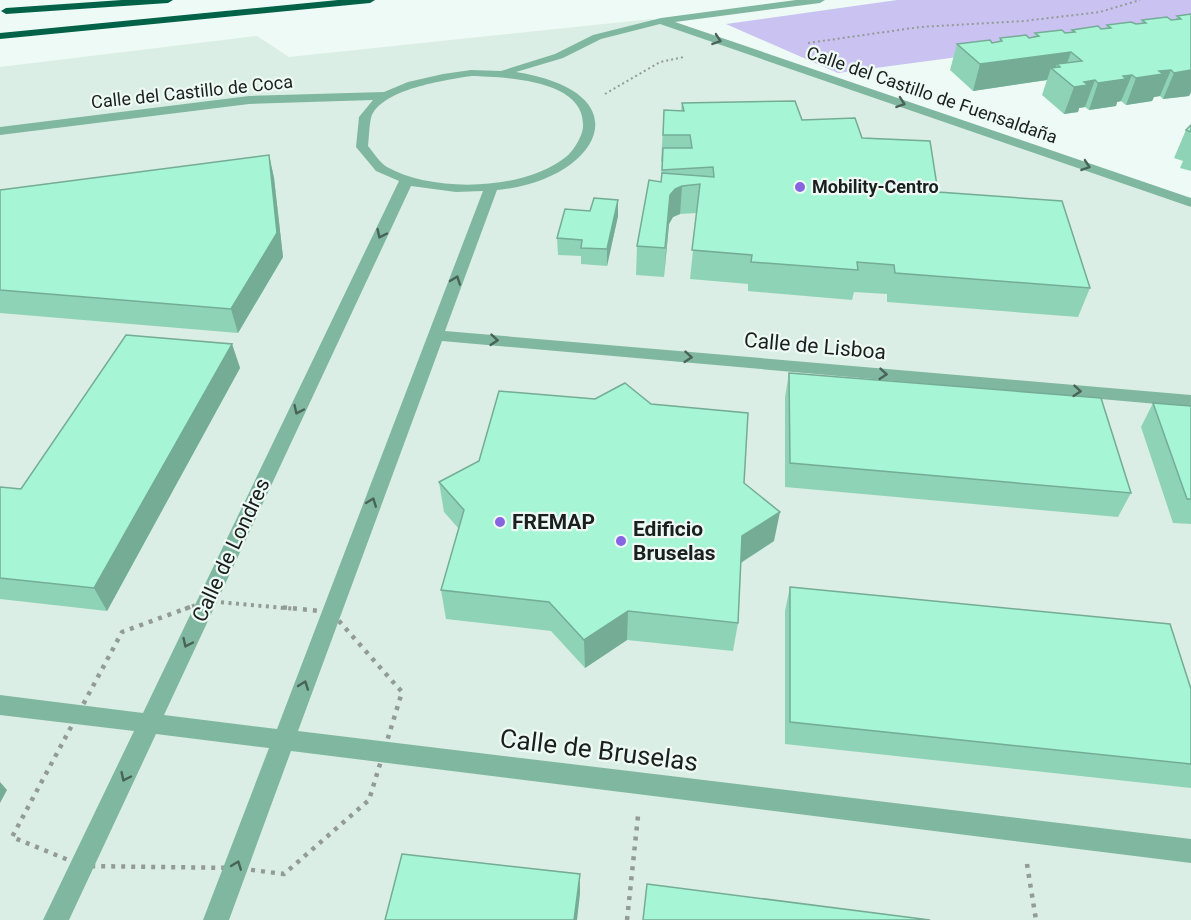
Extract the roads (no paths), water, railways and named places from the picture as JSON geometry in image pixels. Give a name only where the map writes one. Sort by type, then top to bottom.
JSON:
[{"type":"highway","points":[[3,12],[112,0]]},
{"type":"highway","points":[[3,12],[168,0]]},
{"type":"highway","points":[[0,36],[370,0]]},
{"type":"highway","points":[[0,43],[236,14]]},
{"type":"street","points":[[501,73],[532,78],[558,71],[597,37],[661,21],[820,0]]},
{"type":"street","name":"Calle del Castillo de Fuensaldaña","points":[[661,21],[1191,202]]},
{"type":"street","points":[[558,71],[581,102],[591,122],[587,143],[567,163],[534,179],[491,188],[446,189],[406,181],[378,168],[362,150],[359,131],[368,112],[387,96],[412,84],[471,73],[558,71]]},
{"type":"street","name":"Calle del Castillo de Coca","points":[[0,131],[249,100],[387,96]]},
{"type":"street","name":"Calle de Londres","points":[[56,920],[406,181]]},
{"type":"street","points":[[216,920],[491,188]]},
{"type":"street","name":"Calle de Lisboa","points":[[436,335],[1191,401]]},
{"type":"street","name":"Calle de Bruselas","points":[[0,705],[1191,851]]},
{"type":"place","name":"Mobility-Centro","points":[[800,187]]},
{"type":"place","name":"FREMAP","points":[[500,522]]},
{"type":"place","name":"Edificio Bruselas","points":[[621,541]]}]
